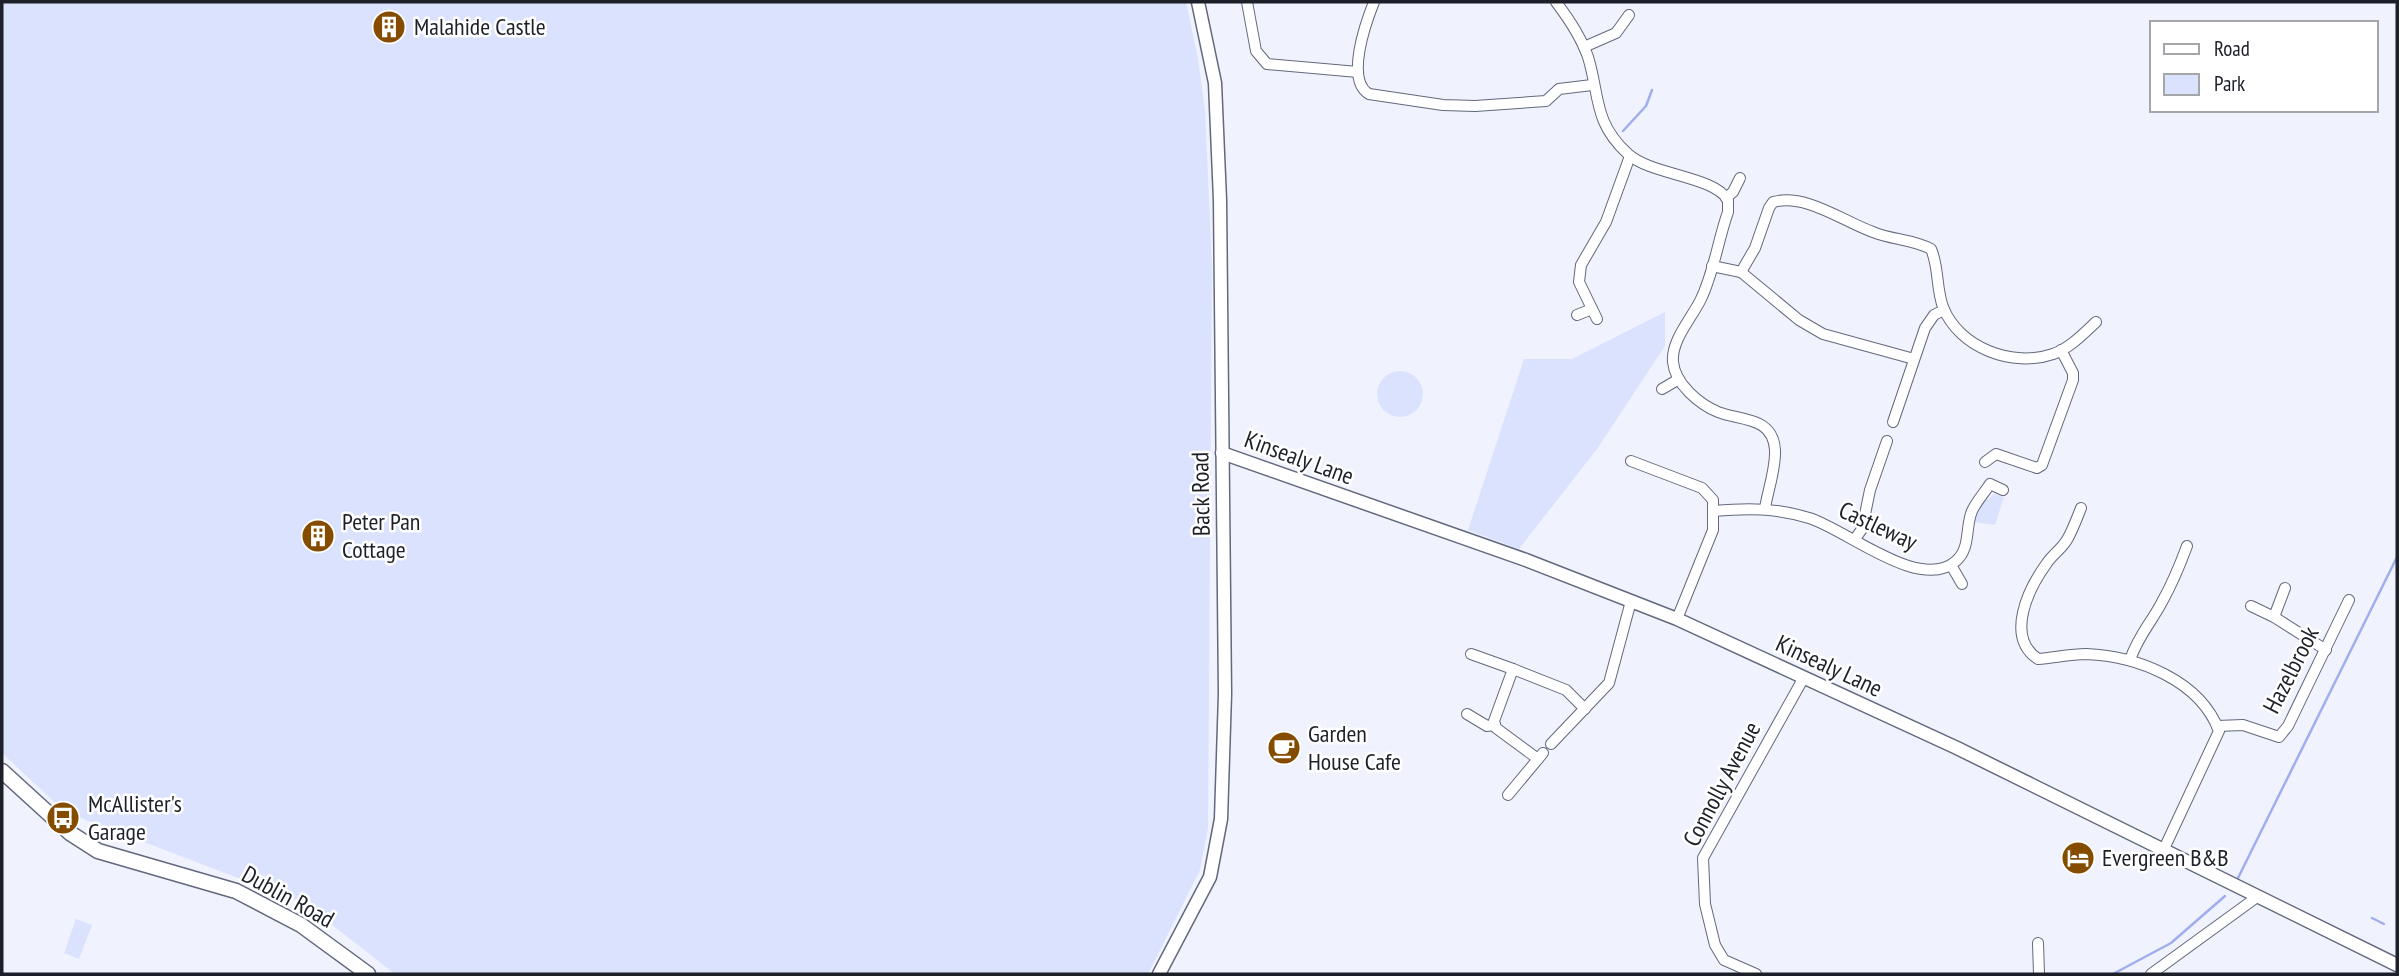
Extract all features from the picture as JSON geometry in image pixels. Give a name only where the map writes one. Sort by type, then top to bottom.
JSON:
[{"type":"main road","name":"Dublin Road","points":[[2,771],[70,833],[98,851],[236,891],[301,925],[368,974]]},
{"type":"street","name":"Back Road","points":[[1159,974],[1210,877],[1220,829],[1225,694],[1220,200],[1215,96],[1198,2]]},
{"type":"street","points":[[1247,2],[1256,51],[1267,64],[1358,72]]},
{"type":"street","points":[[1374,2],[1363,30],[1358,72],[1361,87],[1369,93],[1452,106],[1546,101],[1564,87],[1592,85]]},
{"type":"street","points":[[1556,2],[1584,47],[1602,119],[1630,156],[1678,177],[1717,188],[1726,198],[1728,212],[1706,288],[1674,348],[1673,361],[1679,379],[1703,403],[1717,412],[1757,421],[1766,428],[1775,449],[1765,508]]},
{"type":"street","points":[[1584,47],[1616,33],[1629,15]]},
{"type":"street","points":[[1577,315],[1594,314],[1580,282],[1581,265],[1606,222],[1630,156]]},
{"type":"street","points":[[1726,198],[1733,192],[1740,178]]},
{"type":"street","points":[[1741,272],[1759,240],[1773,202],[1790,201],[1825,211],[1873,233],[1920,243],[1931,249],[1944,310],[1963,334],[1993,354],[2027,359],[2061,350],[2096,322]]},
{"type":"street","points":[[1712,266],[1741,272],[1799,320],[1822,334],[1914,359]]},
{"type":"street","points":[[1893,422],[1929,320],[1944,310]]},
{"type":"street","points":[[1986,462],[1996,454],[2037,468],[2042,465],[2073,380],[2073,373],[2061,350]]},
{"type":"street","points":[[1662,389],[1679,379]]},
{"type":"street","points":[[1855,540],[1862,528],[1870,490],[1886,441]]},
{"type":"street","name":"Kinsealy Lane","points":[[1222,453],[1526,560],[1677,619],[1957,748],[2163,852],[2397,965]]},
{"type":"street","points":[[1631,461],[1702,488],[1710,494],[1714,511],[1713,530],[1677,619]]},
{"type":"street","points":[[1962,584],[1951,565],[1959,559],[1967,543],[1972,511],[1990,484],[2003,490]]},
{"type":"street","name":"Castleway","points":[[1714,511],[1765,508],[1811,519],[1903,565],[1934,569],[1951,565]]},
{"type":"street","points":[[2081,508],[2070,521],[2068,538],[2048,561],[2026,599],[2021,638],[2025,651],[2038,659],[2083,654],[2130,660],[2173,680],[2197,698],[2214,717],[2219,731],[2163,852]]},
{"type":"street","points":[[2130,660],[2146,623],[2171,585],[2187,546]]},
{"type":"street","points":[[2274,617],[2285,588]]},
{"type":"street","name":"Hazelbrook","points":[[2217,726],[2243,725],[2279,737],[2288,726],[2349,600]]},
{"type":"street","points":[[1551,744],[1609,683],[1631,601]]},
{"type":"street","points":[[2251,606],[2274,617],[2326,650]]},
{"type":"street","points":[[1471,653],[1566,690],[1585,709]]},
{"type":"street","points":[[1508,795],[1540,756],[1493,721],[1513,668]]},
{"type":"street","name":"Connolly Avenue","points":[[1756,974],[1724,960],[1715,945],[1706,904],[1703,858],[1803,678]]},
{"type":"street","points":[[1467,714],[1487,726],[1495,725]]},
{"type":"street","points":[[2151,974],[2257,897]]},
{"type":"street","points":[[2038,943],[2039,974]]},
{"type":"green space","name":"Malahide Castle","points":[[2,2],[1186,2],[1205,111],[1212,266],[1208,828],[1200,870],[1148,974],[395,974],[304,903],[65,812],[2,753]]},
{"type":"green space","points":[[1665,312],[1665,346],[1597,449],[1519,549],[1468,530],[1524,359],[1572,359]]},
{"type":"green space","points":[[1400,371],[1417,377],[1423,394],[1417,411],[1400,417],[1383,411],[1377,394],[1383,377]]},
{"type":"green space","points":[[1994,494],[2004,497],[1995,525],[1974,522],[1982,504]]},
{"type":"green space","points":[[76,919],[92,925],[79,959],[64,953]]},
{"type":"waterway","points":[[1623,131],[1646,106],[1652,90]]},
{"type":"waterway","points":[[2238,878],[2397,557]]},
{"type":"waterway","points":[[2113,974],[2171,943],[2225,896]]},
{"type":"waterway","points":[[2372,918],[2384,924]]},
{"type":"place","name":"Malahide Castle","points":[[389,27]]},
{"type":"place","name":"Peter Pan Cottage","points":[[318,536]]},
{"type":"place","name":"Garden House Cafe","points":[[1284,748]]},
{"type":"place","name":"McAllister's Garage","points":[[63,818]]},
{"type":"place","name":"Evergreen B&B","points":[[2078,858]]}]
